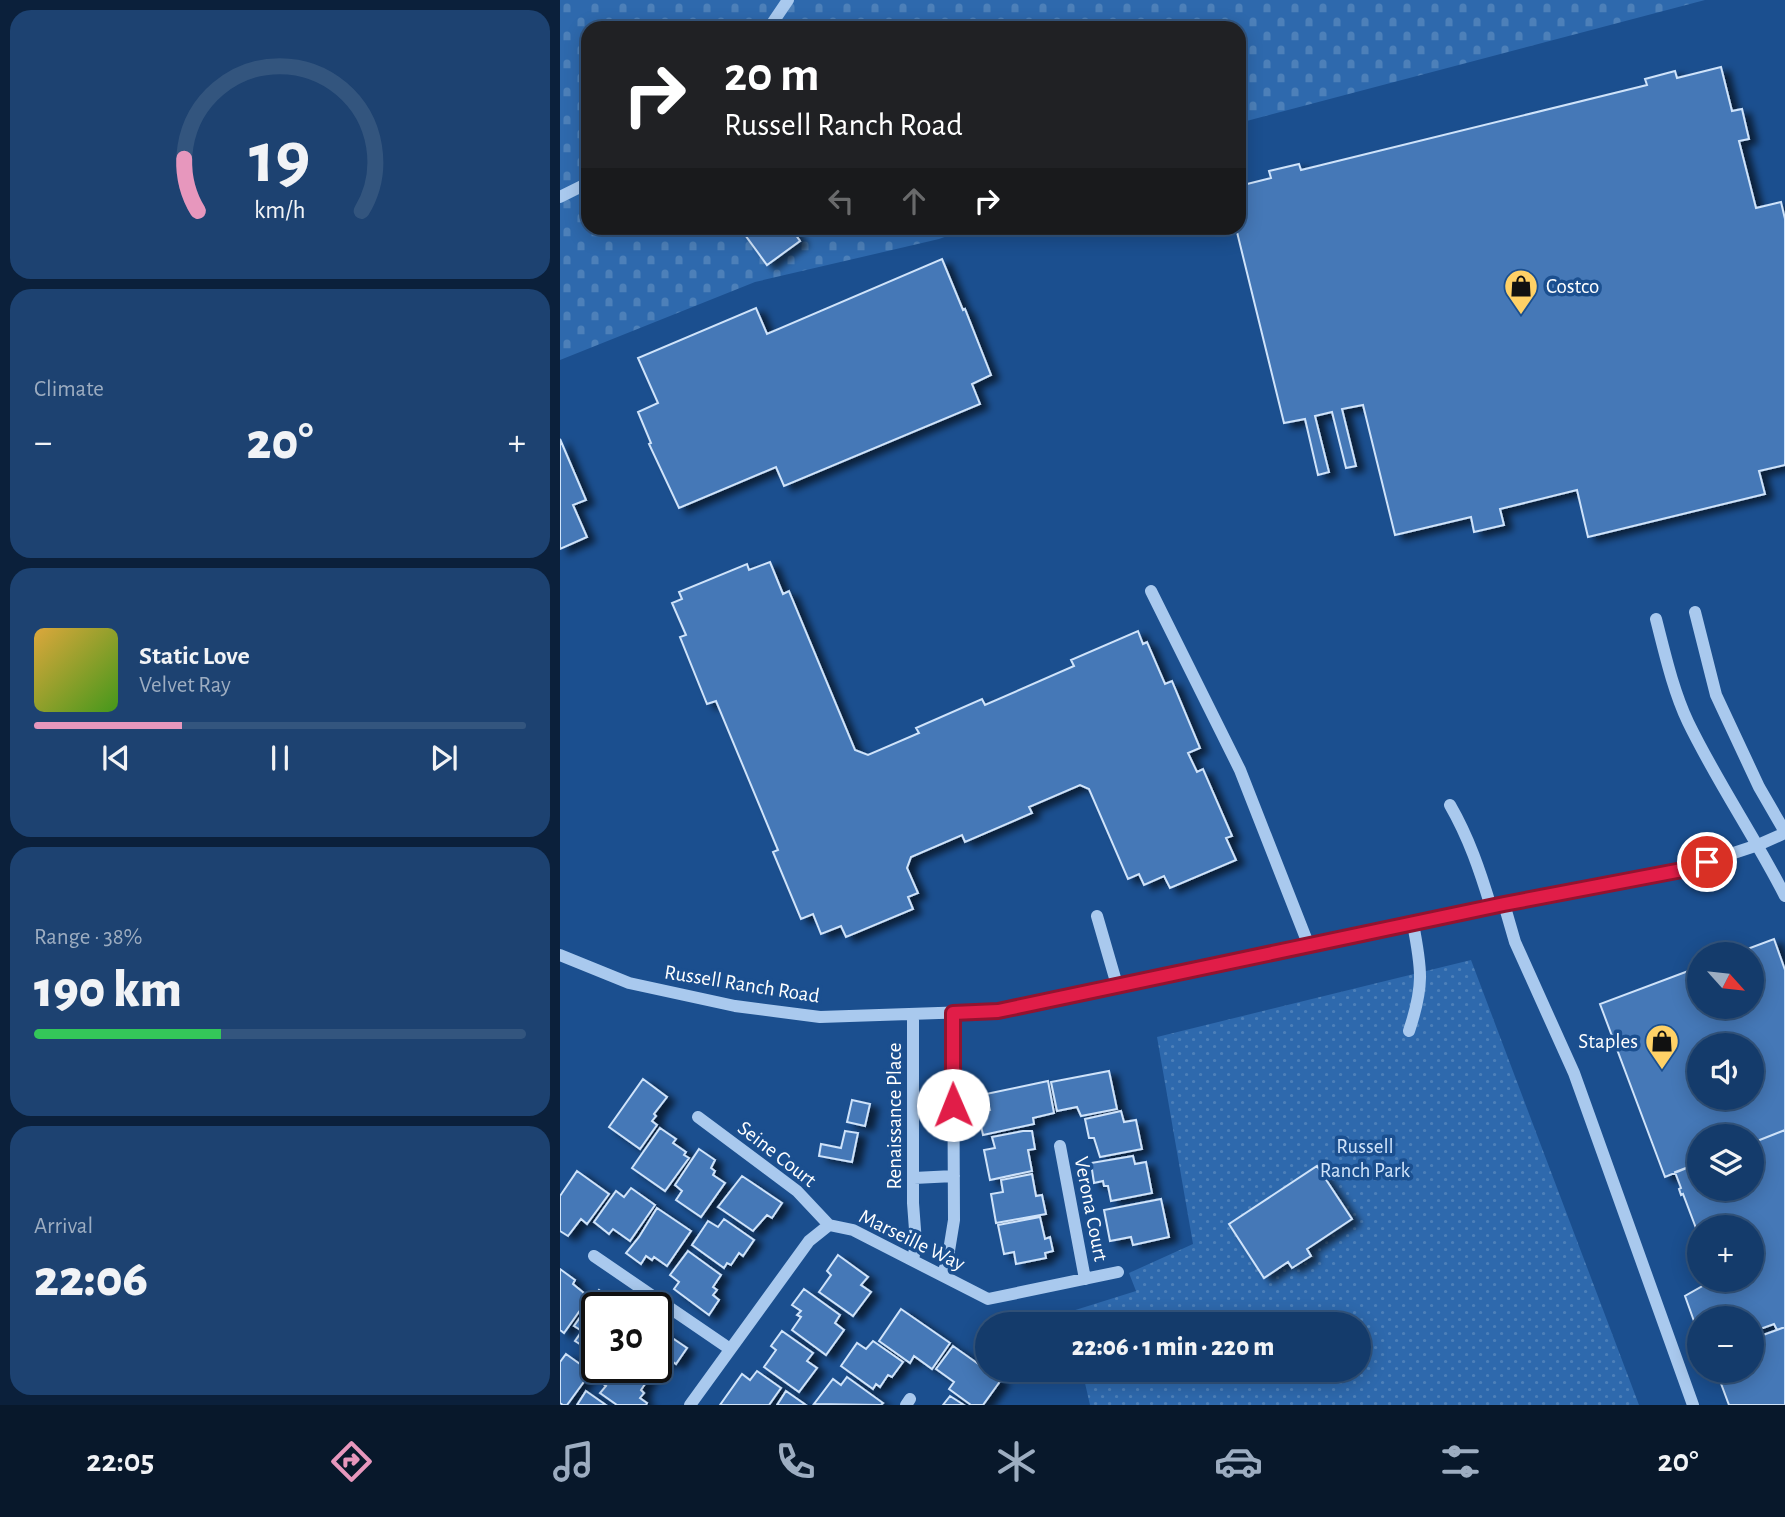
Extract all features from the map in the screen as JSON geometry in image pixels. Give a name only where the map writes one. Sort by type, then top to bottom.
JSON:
[{"type":"street","points":[[774,21],[788,0]]},
{"type":"street","points":[[560,197],[581,186]]},
{"type":"street","points":[[1151,591],[1240,770],[1309,946]]},
{"type":"street","points":[[1695,612],[1716,695],[1759,787],[1785,832]]},
{"type":"street","points":[[1656,619],[1678,699],[1688,722],[1785,896]]},
{"type":"street","points":[[1450,805],[1574,1073],[1692,1405]]},
{"type":"street","name":"Russell Ranch Road","points":[[560,955],[629,983],[735,1006],[820,1017],[998,1011],[1682,870],[1758,845],[1785,832]]},
{"type":"street","points":[[1097,916],[1117,985]]},
{"type":"street","points":[[1409,1031],[1419,1003],[1422,970],[1413,924]]},
{"type":"street","points":[[942,1275],[951,1242],[954,1177],[953,1013]]},
{"type":"street","name":"Renaissance Place","points":[[913,1014],[916,1244],[913,1260]]},
{"type":"street","name":"Seine Court","points":[[698,1117],[797,1191],[829,1225]]},
{"type":"street","name":"Verona Court","points":[[1060,1146],[1085,1279]]},
{"type":"street","points":[[914,1178],[954,1177]]},
{"type":"street","name":"Marseille Way","points":[[690,1405],[809,1241],[829,1225],[853,1230],[988,1298],[1118,1272]]},
{"type":"street","points":[[594,1256],[730,1349]]},
{"type":"green space","points":[[560,0],[1705,0],[1246,121],[1246,21],[581,21],[581,235],[950,235],[755,282],[560,360]]},
{"type":"green space","name":"Russell Ranch Park","points":[[1471,960],[1639,1405],[1090,1405],[1085,1382],[1371,1382],[1371,1312],[1069,1312],[1136,1291],[1129,1273],[1193,1244],[1157,1037]]},
{"type":"building","name":"Costco","points":[[1721,67],[1732,111],[1742,109],[1749,139],[1739,141],[1756,208],[1781,202],[1785,219],[1785,465],[1759,471],[1765,494],[1588,537],[1577,490],[1500,509],[1504,525],[1474,532],[1471,517],[1395,535],[1363,405],[1342,409],[1356,466],[1346,468],[1332,412],[1315,416],[1329,472],[1318,475],[1305,419],[1284,423],[1238,235],[1246,235],[1246,184],[1271,178],[1269,171],[1299,164],[1301,170],[1647,85],[1645,79],[1675,71],[1677,78]]},
{"type":"building","points":[[745,235],[796,235],[800,241],[767,265]]},
{"type":"building","points":[[942,259],[991,375],[972,384],[980,404],[784,486],[776,467],[679,508],[649,444],[651,443],[638,412],[658,403],[638,358],[756,308],[767,334]]},
{"type":"building","points":[[560,439],[586,500],[573,505],[587,537],[560,549]]},
{"type":"building","points":[[770,562],[783,594],[789,591],[855,750],[868,755],[919,733],[916,728],[982,699],[985,705],[1074,666],[1071,660],[1138,631],[1143,644],[1147,642],[1165,684],[1172,681],[1200,748],[1188,753],[1197,772],[1203,769],[1232,836],[1226,838],[1236,860],[1170,888],[1164,876],[1144,885],[1139,874],[1128,879],[1089,789],[1080,785],[1029,807],[1032,813],[965,842],[962,835],[911,857],[907,868],[918,893],[908,897],[913,909],[846,937],[841,926],[821,934],[813,914],[801,919],[773,852],[778,850],[716,701],[707,704],[680,637],[686,635],[672,603],[682,599],[679,592],[747,564],[749,570]]},
{"type":"building","name":"Staples","points":[[1774,939],[1785,970],[1785,1130],[1764,1138],[1764,1124],[1687,1124],[1687,1168],[1665,1177],[1600,1004],[1687,971],[1687,1019],[1764,1019],[1764,943]]},
{"type":"building","points":[[1109,1071],[1117,1109],[1081,1116],[1077,1107],[1057,1111],[1051,1082]]},
{"type":"building","points":[[643,1079],[667,1097],[654,1114],[656,1116],[652,1121],[657,1125],[640,1149],[609,1127]]},
{"type":"building","points":[[1048,1081],[1054,1113],[1033,1118],[1034,1124],[983,1135],[978,1112],[990,1110],[986,1094]]},
{"type":"building","points":[[852,1100],[870,1104],[865,1126],[847,1122]]},
{"type":"building","points":[[1121,1111],[1124,1122],[1136,1120],[1142,1149],[1100,1157],[1094,1138],[1089,1138],[1085,1119]]},
{"type":"building","points":[[660,1128],[676,1139],[673,1143],[686,1152],[684,1155],[689,1158],[665,1191],[632,1168]]},
{"type":"building","points":[[1785,1130],[1785,1327],[1777,1330],[1774,1324],[1764,1328],[1764,1306],[1689,1306],[1685,1296],[1692,1292],[1764,1292],[1764,1215],[1691,1215],[1683,1194],[1681,1195],[1675,1172],[1687,1168],[1687,1201],[1764,1201],[1764,1138]]},
{"type":"building","points":[[845,1131],[858,1133],[852,1162],[819,1156],[821,1144],[841,1148]]},
{"type":"building","points":[[1032,1131],[1035,1149],[1028,1150],[1032,1171],[990,1180],[984,1150],[995,1148],[992,1137]]},
{"type":"building","points":[[699,1149],[715,1160],[711,1168],[715,1171],[713,1175],[725,1183],[701,1217],[676,1200],[682,1191],[675,1185]]},
{"type":"building","points":[[1133,1156],[1135,1164],[1146,1162],[1152,1193],[1111,1201],[1108,1186],[1104,1186],[1103,1181],[1094,1183],[1091,1163]]},
{"type":"building","points":[[1317,1166],[1352,1219],[1307,1249],[1311,1256],[1292,1268],[1288,1262],[1264,1278],[1229,1224]]},
{"type":"building","points":[[577,1171],[609,1194],[587,1224],[581,1219],[568,1236],[560,1231],[560,1196]]},
{"type":"building","points":[[1032,1174],[1036,1196],[1042,1195],[1046,1214],[996,1223],[991,1194],[1003,1192],[1001,1180]]},
{"type":"building","points":[[742,1176],[782,1203],[772,1218],[767,1215],[753,1231],[718,1207]]},
{"type":"building","points":[[631,1188],[655,1205],[630,1241],[613,1229],[609,1234],[594,1222],[616,1191],[624,1197]]},
{"type":"building","points":[[1161,1199],[1169,1237],[1133,1245],[1131,1237],[1110,1241],[1104,1210]]},
{"type":"building","points":[[657,1208],[691,1231],[667,1266],[654,1257],[652,1260],[646,1256],[641,1264],[626,1253]]},
{"type":"building","points":[[1040,1217],[1045,1239],[1050,1237],[1053,1251],[1045,1253],[1046,1258],[1016,1264],[1014,1252],[1004,1254],[998,1225]]},
{"type":"building","points":[[724,1219],[754,1240],[743,1256],[739,1253],[731,1265],[727,1263],[724,1268],[692,1245],[708,1221],[718,1227]]},
{"type":"building","points":[[688,1251],[721,1275],[713,1287],[717,1290],[713,1295],[719,1300],[709,1315],[674,1289],[679,1282],[670,1275]]},
{"type":"building","points":[[838,1255],[868,1277],[861,1285],[871,1292],[853,1316],[819,1292],[831,1275],[827,1271]]},
{"type":"building","points":[[560,1269],[575,1280],[573,1284],[583,1292],[581,1309],[564,1333],[560,1330]]},
{"type":"building","points":[[804,1289],[840,1315],[835,1323],[844,1330],[826,1355],[792,1330],[801,1317],[797,1315],[801,1311],[792,1305]]},
{"type":"building","points":[[901,1309],[950,1343],[932,1369],[914,1356],[910,1363],[879,1341]]},
{"type":"building","points":[[581,1316],[581,1330],[574,1326]]},
{"type":"building","points":[[1785,1327],[1785,1405],[1729,1405],[1721,1383],[1764,1383],[1764,1335]]},
{"type":"building","points":[[782,1331],[813,1353],[807,1361],[817,1368],[799,1392],[764,1367],[776,1350],[771,1346]]},
{"type":"building","points":[[581,1332],[581,1345],[575,1341]]},
{"type":"building","points":[[672,1338],[687,1348],[676,1364],[672,1361]]},
{"type":"building","points":[[873,1341],[903,1362],[892,1377],[888,1375],[880,1387],[876,1384],[873,1389],[841,1366],[857,1343],[866,1349]]},
{"type":"building","points":[[953,1346],[975,1362],[975,1382],[1000,1382],[983,1405],[971,1405],[949,1389],[954,1382],[936,1369]]},
{"type":"building","points":[[566,1354],[581,1365],[583,1383],[567,1405],[560,1403],[560,1362]]},
{"type":"building","points":[[757,1371],[781,1388],[769,1405],[720,1405],[742,1374],[750,1380]]},
{"type":"building","points":[[847,1377],[883,1403],[814,1404],[833,1379],[841,1385]]},
{"type":"building","points":[[602,1383],[646,1383],[640,1398],[647,1403],[617,1405],[600,1393],[606,1386]]},
{"type":"building","points":[[586,1391],[606,1405],[577,1405]]},
{"type":"building","points":[[786,1391],[806,1405],[777,1405]]},
{"type":"building","points":[[950,1396],[964,1405],[943,1405]]},
{"type":"place","name":"Costco","points":[[1521,316]]},
{"type":"place","name":"Staples","points":[[1662,1071]]},
{"type":"route","points":[[953,1105],[953,1013],[998,1011],[1504,904],[1682,870],[1707,862]]}]
